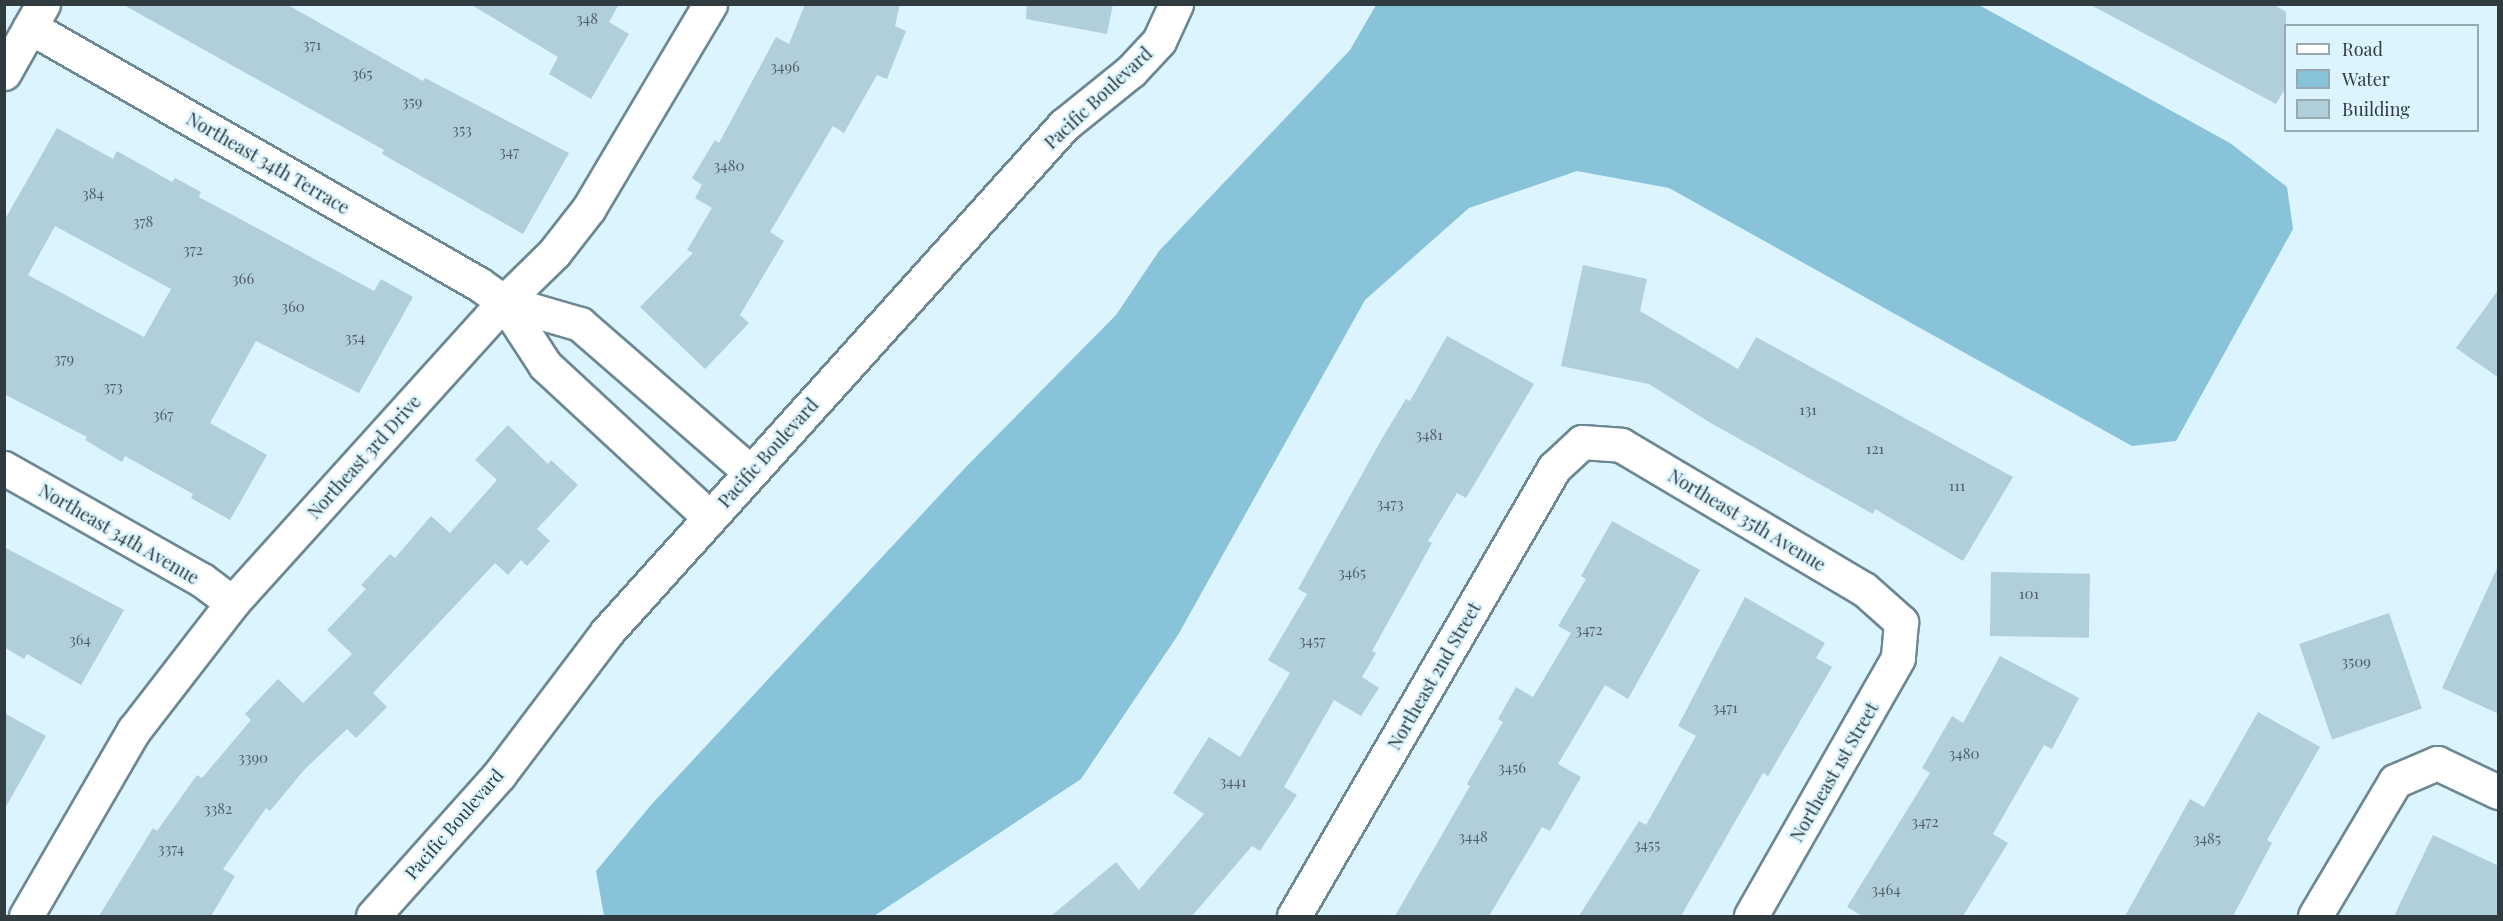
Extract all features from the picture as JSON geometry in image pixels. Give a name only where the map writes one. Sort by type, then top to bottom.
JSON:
[{"type":"street","name":"Northeast 3rd Drive","points":[[26,916],[134,730],[232,603],[504,302],[554,254],[590,208],[710,4]]},
{"type":"street","name":"Pacific Boulevard","points":[[373,916],[499,775],[607,632],[750,472],[902,309],[1064,126],[1131,71],[1159,41],[1176,4]]},
{"type":"street","name":"Northeast 34th Terrace","points":[[36,16],[479,284],[504,302],[580,324],[750,472]]},
{"type":"street","points":[[4,73],[36,16]]},
{"type":"street","name":"Northeast 34th Terrace","points":[[504,302],[545,365],[709,517]]},
{"type":"street","name":"Northeast 35th Avenue","points":[[1582,442],[1621,445],[1864,589],[1901,622]]},
{"type":"street","name":"Northeast 2nd Street","points":[[1294,915],[1554,468],[1582,442]]},
{"type":"street","name":"Northeast 34th Avenue","points":[[4,468],[202,580],[232,603]]},
{"type":"street","name":"Northeast 1st Street","points":[[1751,916],[1898,658],[1901,622]]},
{"type":"street","points":[[2315,916],[2395,781],[2437,763],[2499,792]]},
{"type":"water","points":[[1376,5],[1979,5],[2230,143],[2287,187],[2293,229],[2176,441],[2132,446],[1669,188],[1577,171],[1469,208],[1365,300],[1178,635],[1081,779],[874,916],[604,916],[596,871],[651,805],[965,468],[1116,315],[1159,251],[1350,50]]},
{"type":"building","points":[[122,4],[286,4],[423,81],[425,78],[569,153],[523,234],[382,154],[384,150]]},
{"type":"building","points":[[470,4],[619,4],[609,22],[629,34],[591,99],[549,74],[558,57]]},
{"type":"building","points":[[805,4],[900,4],[895,26],[906,31],[887,79],[877,75],[844,133],[833,126],[770,232],[784,241],[740,315],[749,323],[705,369],[640,307],[693,253],[687,250],[712,208],[695,198],[702,185],[692,178],[715,140],[719,143],[776,37],[789,44]]},
{"type":"building","points":[[1027,4],[1113,4],[1107,34],[1026,19]]},
{"type":"building","points":[[2089,4],[2273,4],[2286,12],[2284,90],[2276,104]]},
{"type":"building","points":[[57,128],[113,159],[117,151],[172,182],[175,178],[201,192],[199,197],[374,291],[381,279],[413,297],[359,393],[256,341],[210,423],[267,455],[230,520],[191,498],[193,494],[125,456],[122,462],[85,440],[87,437],[4,394],[4,221]],"holes":[[[55,226],[171,289],[144,337],[28,275]]]},
{"type":"building","points":[[1583,265],[1647,279],[1640,311],[1738,369],[1756,337],[2013,477],[1963,561],[1875,509],[1873,514],[1709,422],[1649,384],[1561,366]]},
{"type":"building","points":[[2499,289],[2499,378],[2456,348]]},
{"type":"building","points":[[1447,336],[1534,384],[1466,498],[1457,493],[1428,541],[1432,543],[1372,651],[1376,653],[1362,677],[1379,688],[1361,716],[1334,700],[1284,787],[1297,795],[1260,851],[1252,846],[1192,916],[1051,916],[1116,862],[1139,890],[1204,814],[1173,793],[1209,737],[1240,757],[1290,673],[1268,660],[1307,594],[1298,589],[1384,435],[1406,399],[1410,401]]},
{"type":"building","points":[[508,425],[548,464],[551,460],[578,485],[537,529],[550,541],[527,566],[521,560],[508,575],[495,563],[373,693],[387,707],[356,738],[347,729],[304,770],[270,811],[266,808],[223,869],[235,876],[211,916],[99,916],[153,828],[157,831],[197,775],[202,778],[251,720],[245,714],[278,679],[303,703],[352,654],[327,630],[366,589],[361,585],[390,554],[395,558],[431,516],[450,533],[497,480],[475,460]]},
{"type":"building","points":[[1612,521],[1700,570],[1628,699],[1605,685],[1558,764],[1581,777],[1550,831],[1542,827],[1489,916],[1395,916],[1470,786],[1467,784],[1503,722],[1498,719],[1516,687],[1533,697],[1571,633],[1558,626],[1586,579],[1581,576]]},
{"type":"building","points":[[4,547],[124,610],[81,685],[27,654],[24,659],[4,647]]},
{"type":"building","points":[[2499,564],[2499,714],[2442,688]]},
{"type":"building","points":[[1991,572],[2090,574],[2089,638],[1990,636]]},
{"type":"building","points":[[1745,597],[1825,643],[1816,658],[1832,667],[1768,776],[1763,773],[1681,916],[1579,916],[1639,821],[1646,825],[1696,736],[1678,726]]},
{"type":"building","points":[[2389,613],[2422,708],[2332,739],[2299,644]]},
{"type":"building","points":[[2000,656],[2079,698],[2052,749],[2044,745],[1993,834],[2008,843],[1963,916],[1862,916],[1847,907],[1930,773],[1922,768],[1952,716],[1963,723]]},
{"type":"building","points":[[2258,712],[2320,747],[2267,840],[2272,843],[2233,916],[2125,916],[2190,799],[2204,807]]},
{"type":"building","points":[[4,713],[46,736],[4,810]]},
{"type":"building","points":[[2433,835],[2499,866],[2499,916],[2394,916]]}]
